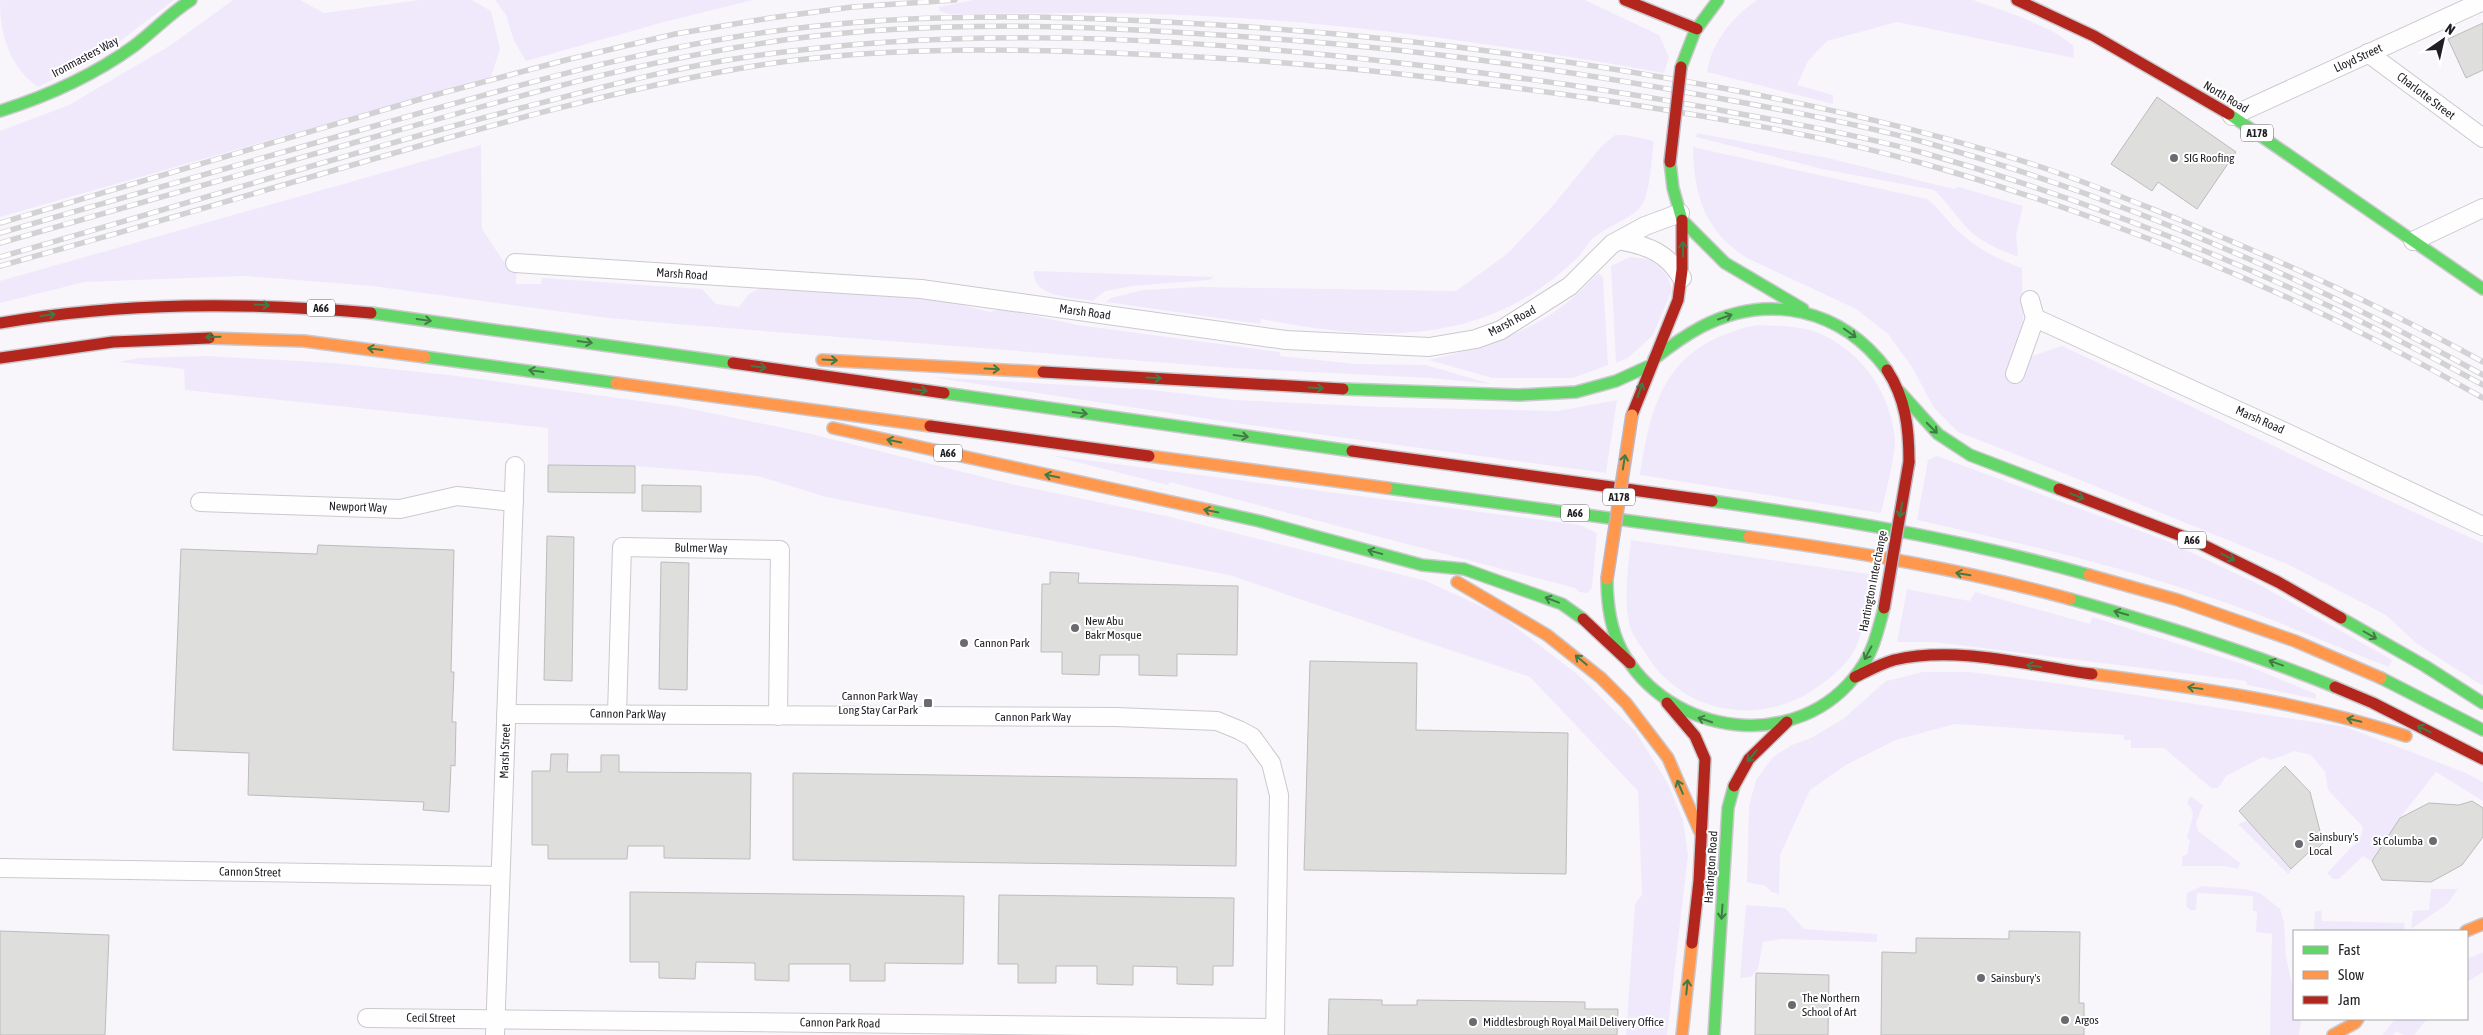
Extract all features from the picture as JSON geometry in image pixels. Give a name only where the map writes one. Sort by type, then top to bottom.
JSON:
[{"type":"main road","points":[[173,11],[180,0]]},
{"type":"main road","points":[[173,11],[191,0]]},
{"type":"main road","points":[[1625,0],[1697,30]]},
{"type":"main road","name":"A178","points":[[1652,363],[1678,301],[1682,278],[1681,216],[1673,188],[1670,162],[1681,67],[1686,50],[1697,30],[1718,0]]},
{"type":"main road","name":"North Road","points":[[2017,0],[2094,36],[2232,116],[2483,289]]},
{"type":"main road","name":"Ironmasters Way","points":[[0,111],[82,77],[129,50],[173,11]]},
{"type":"main road","name":"A178","points":[[1681,216],[1725,263],[1807,311]]},
{"type":"main road","name":"A66","points":[[0,323],[98,308],[159,304],[235,303],[308,307],[390,315],[1816,516],[2022,556],[2178,600],[2295,641],[2381,678],[2483,730]]},
{"type":"main road","name":"Hartington Interchange","points":[[1760,310],[1807,311],[1848,331],[1866,346],[1883,364],[1899,391],[1909,435],[1909,462],[1884,608],[1874,642],[1855,677],[1822,707],[1787,722],[1759,727],[1736,727],[1708,721],[1685,712],[1661,697],[1630,663],[1617,640],[1607,600],[1607,579],[1632,415],[1652,363],[1681,338],[1724,316],[1760,310]]},
{"type":"main road","name":"A66","points":[[0,358],[102,342],[160,338],[233,337],[313,342],[1806,546],[2016,584],[2178,629],[2281,665],[2373,703],[2483,759]]},
{"type":"main road","points":[[641,350],[781,358]]},
{"type":"main road","points":[[810,359],[1368,390],[1519,395],[1576,392],[1616,381],[1652,363]]},
{"type":"main road","name":"A66","points":[[636,385],[792,419]]},
{"type":"main road","name":"A66","points":[[1899,391],[1938,434],[1970,455],[2195,541],[2278,582],[2425,666],[2483,703]]},
{"type":"main road","name":"A66","points":[[821,425],[1259,521],[1422,565],[1464,569],[1562,604],[1583,619],[1630,663]]},
{"type":"main road","points":[[1422,565],[1503,605],[1562,645],[1589,667],[1643,722],[1669,760],[1700,832]]},
{"type":"main road","points":[[1855,677],[1900,659],[1972,658],[2232,693],[2372,724],[2483,763]]},
{"type":"main road","name":"Hartington Road","points":[[1661,697],[1695,736],[1705,759],[1699,881],[1682,1035]]},
{"type":"main road","name":"Hartington Road","points":[[1714,1035],[1728,808],[1733,786],[1744,764],[1762,744],[1787,722]]},
{"type":"main road","points":[[2468,930],[2483,924]]},
{"type":"main road","points":[[2333,1035],[2356,1021]]},
{"type":"main road","points":[[2353,1035],[2356,1021]]},
{"type":"street","name":"Lloyd Street","points":[[2232,116],[2483,1]]},
{"type":"street","name":"Charlotte Street","points":[[2368,53],[2483,138]]},
{"type":"street","points":[[2413,241],[2483,208]]},
{"type":"street","name":"Marsh Road","points":[[515,263],[921,289],[1276,338],[1429,347],[1476,339],[1501,330],[1570,286],[1612,244],[1622,241],[1645,226],[1681,216]]},
{"type":"street","points":[[1622,241],[1647,246],[1662,254],[1674,264],[1682,278]]},
{"type":"street","points":[[2015,374],[2034,318],[2030,300]]},
{"type":"street","name":"Marsh Road","points":[[2034,318],[2285,432],[2483,526]]},
{"type":"street","name":"Marsh Street","points":[[495,1027],[515,466]]},
{"type":"street","name":"Newport Way","points":[[200,502],[400,509],[457,496],[514,502]]},
{"type":"street","name":"Bulmer Way","points":[[617,714],[622,547],[780,550],[778,716]]},
{"type":"street","name":"Cannon Park Way","points":[[506,714],[1198,719],[1217,721],[1252,737],[1271,763],[1279,795],[1275,1031]]},
{"type":"street","name":"Cannon Street","points":[[0,868],[500,876]]},
{"type":"street","name":"Cecil Street","points":[[367,1018],[495,1027]]},
{"type":"street","name":"Cannon Park Road","points":[[495,1027],[1275,1031]]},
{"type":"shaded area","points":[[0,0],[174,0],[99,57],[38,87],[20,69],[8,49],[0,13]]},
{"type":"shaded area","points":[[233,0],[300,0],[324,13],[420,0],[472,0],[491,11],[500,49],[491,77],[0,217],[0,131],[69,105],[171,45]]},
{"type":"shaded area","points":[[495,0],[753,0],[664,22],[526,61],[514,41],[506,15]]},
{"type":"shaded area","points":[[973,0],[1585,0],[1659,35],[1669,57],[1664,73],[1473,42],[1282,21],[1153,14],[949,14],[940,11],[939,7]]},
{"type":"shaded area","points":[[1757,0],[1973,0],[2021,17],[2054,32],[2073,45],[2074,58],[1897,22],[1827,41],[1808,61],[1797,85],[1833,95],[1833,104],[1707,72],[1709,61],[1718,41],[1732,22]]},
{"type":"shaded area","points":[[1697,133],[1828,158],[1954,189],[1959,187],[2023,206],[2016,235],[2018,257],[1975,236],[1934,190],[1822,169],[1696,137]]},
{"type":"shaded area","points":[[1615,135],[1626,135],[1654,141],[1646,197],[1638,210],[1593,238],[1574,261],[1535,292],[1502,310],[1469,322],[1436,329],[1402,333],[1367,333],[1332,330],[1261,319],[1260,324],[1106,302],[1111,298],[1143,290],[1200,287],[1456,291],[1507,254],[1550,209],[1601,147]]},
{"type":"shaded area","points":[[481,145],[482,229],[506,265],[517,269],[516,284],[541,284],[542,278],[702,289],[716,304],[739,307],[749,294],[763,287],[903,296],[955,303],[990,312],[1001,309],[1078,325],[1280,352],[1280,356],[1356,364],[1426,365],[1491,384],[1430,378],[1232,368],[700,326],[608,318],[372,286],[244,276],[85,282],[0,303],[0,281]]},
{"type":"shaded area","points":[[1693,147],[1927,199],[1954,227],[1977,246],[1994,256],[2022,268],[2023,322],[2011,377],[2023,380],[2030,357],[2062,346],[2483,543],[2483,686],[2417,644],[2386,615],[2289,565],[1958,432],[1934,408],[1912,367],[1888,334],[1856,309],[1747,258],[1721,236],[1711,224],[1699,196]]},
{"type":"shaded area","points":[[1630,257],[1648,259],[1659,266],[1668,277],[1672,290],[1653,335],[1628,358],[1616,363],[1611,266]]},
{"type":"shaded area","points":[[1034,271],[1214,277],[1209,280],[1132,286],[1105,291],[1093,301],[1055,295],[1047,291],[1040,287],[1035,280]]},
{"type":"shaded area","points":[[1598,273],[1603,277],[1608,365],[1573,378],[1492,378],[1429,360],[1500,340],[1521,331],[1561,307],[1580,292]]},
{"type":"shaded area","points":[[1760,325],[1799,328],[1821,334],[1850,352],[1872,376],[1887,405],[1895,438],[1892,464],[1881,513],[1640,475],[1648,431],[1654,411],[1672,374],[1703,345],[1737,330]]},
{"type":"shaded area","points":[[208,356],[334,363],[458,376],[676,406],[803,432],[1011,484],[1166,516],[1426,581],[1500,615],[1577,674],[1635,731],[1667,782],[1683,820],[1688,855],[1667,1035],[1626,1035],[1635,904],[1642,895],[1638,791],[1530,677],[1229,575],[826,497],[758,476],[635,466],[548,465],[548,428],[185,390],[184,369],[119,362],[138,358]]},
{"type":"shaded area","points":[[931,377],[1154,390],[1234,400],[1384,407],[1557,411],[1617,400],[1606,473],[1242,424]]},
{"type":"shaded area","points":[[1049,455],[1580,525],[1597,533],[1592,588],[1588,593],[1579,592],[1575,588],[1170,482],[1168,485]]},
{"type":"shaded area","points":[[1937,456],[2167,541],[2260,585],[2392,660],[2389,667],[2254,613],[2173,585],[2064,554],[1917,520],[1928,460]]},
{"type":"shaded area","points":[[1631,540],[1869,574],[1863,623],[1854,651],[1838,670],[1819,686],[1797,699],[1774,707],[1750,710],[1727,709],[1704,703],[1682,692],[1663,676],[1631,631],[1626,595]]},
{"type":"shaded area","points":[[1907,589],[1970,601],[1975,592],[2090,624],[2092,617],[2243,664],[2316,694],[2316,699],[2247,685],[2246,681],[1935,642],[1897,642]]},
{"type":"shaded area","points":[[1923,672],[1970,672],[2070,685],[2346,727],[2466,773],[2483,782],[2483,801],[2436,772],[2400,818],[2372,861],[2363,856],[2339,879],[2333,879],[2327,873],[2361,837],[2363,827],[2328,790],[2325,772],[2311,755],[2295,751],[2271,760],[2263,757],[2226,776],[2218,788],[2211,788],[2164,748],[2131,748],[2131,740],[2124,740],[2124,735],[1955,724],[1896,740],[1846,765],[1810,790],[1780,855],[1779,894],[1771,892],[1766,886],[1747,882],[1749,806],[1756,780],[1773,757],[1843,719],[1886,681]]},
{"type":"shaded area","points":[[2190,796],[2203,805],[2196,823],[2198,831],[2240,863],[2238,869],[2225,866],[2182,866],[2182,857],[2187,854],[2190,841],[2187,837],[2193,815],[2187,803]]},
{"type":"shaded area","points":[[2248,820],[2275,848],[2273,851],[2291,869],[2290,873],[2288,874],[2238,824]]},
{"type":"shaded area","points":[[2202,886],[2245,889],[2260,893],[2280,909],[2284,922],[2286,957],[2293,988],[2293,1020],[2301,1020],[2299,1035],[2270,1035],[2272,934],[2256,932],[2257,911],[2253,911],[2253,896],[2197,893],[2196,910],[2190,910],[2186,906],[2187,893]]},
{"type":"shaded area","points":[[2431,889],[2458,889],[2447,904],[2411,929],[2413,911],[2429,910]]},
{"type":"shaded area","points":[[1746,905],[1785,908],[1804,929],[1877,934],[1877,942],[1781,939],[1763,942],[1758,969],[1751,977],[1740,978]]},
{"type":"shaded area","points":[[2321,910],[2322,921],[2404,923],[2405,930],[2314,930],[2315,912]]},
{"type":"shaded area","points":[[2483,952],[2483,972],[2468,981],[2468,959]]},
{"type":"shaded area","points":[[2394,1020],[2426,1020],[2414,1035],[2404,1035],[2396,1031],[2393,1035],[2383,1035]]},
{"type":"building","points":[[2483,23],[2483,70],[2466,78],[2448,39]]},
{"type":"building","name":"SIG Roofing","points":[[2157,97],[2236,152],[2197,209],[2158,182],[2152,191],[2111,164]]},
{"type":"building","points":[[548,465],[635,466],[635,493],[548,492]]},
{"type":"building","points":[[642,485],[701,486],[701,512],[642,511]]},
{"type":"building","points":[[547,536],[574,537],[572,681],[544,680]]},
{"type":"building","points":[[318,545],[454,550],[451,672],[454,672],[452,722],[456,722],[455,766],[451,765],[449,812],[423,810],[424,802],[248,795],[249,753],[173,750],[181,549],[317,554]]},
{"type":"building","points":[[661,562],[689,563],[687,690],[659,689]]},
{"type":"building","points":[[1050,572],[1079,573],[1078,583],[1238,586],[1237,655],[1177,654],[1177,676],[1139,675],[1139,655],[1100,655],[1099,675],[1062,674],[1062,652],[1041,652],[1042,584],[1050,584]]},
{"type":"building","points":[[1310,661],[1417,663],[1416,730],[1568,733],[1566,874],[1304,870]]},
{"type":"building","points":[[551,754],[568,754],[567,772],[601,772],[601,755],[619,755],[619,772],[751,773],[750,859],[664,858],[664,846],[628,846],[627,859],[548,859],[548,845],[532,845],[532,771],[550,771]]},
{"type":"building","points":[[2285,766],[2310,792],[2323,843],[2314,852],[2310,851],[2291,869],[2239,811]]},
{"type":"building","points":[[793,773],[1237,779],[1236,866],[793,860]]},
{"type":"building","name":"St Columba","points":[[2472,801],[2483,808],[2483,837],[2462,865],[2431,882],[2382,880],[2372,861],[2400,818],[2429,803],[2459,805]]},
{"type":"building","points":[[630,892],[964,896],[963,964],[885,963],[885,981],[850,981],[850,964],[789,964],[789,981],[755,980],[755,963],[696,962],[695,979],[659,978],[659,962],[630,962]]},
{"type":"building","points":[[999,895],[1234,898],[1233,966],[1213,966],[1213,985],[1177,984],[1177,967],[1133,966],[1133,985],[1097,984],[1097,966],[1056,966],[1056,983],[1018,983],[1018,964],[998,964]]},
{"type":"building","points":[[0,931],[109,935],[105,1035],[0,1035]]},
{"type":"building","name":"Sainsbury's","points":[[2009,931],[2080,932],[2079,1003],[2084,1003],[2084,1035],[1881,1035],[1882,952],[1916,953],[1916,938],[2009,939]]},
{"type":"building","name":"The Northern School of Art","points":[[1756,973],[1829,975],[1828,1035],[1755,1035]]},
{"type":"building","name":"Middlesbrough Royal Mail Delivery Office","points":[[1329,999],[1382,1000],[1382,1005],[1417,1005],[1417,1000],[1585,1002],[1585,1009],[1618,1009],[1617,1035],[1328,1035]]},
{"type":"railway","points":[[0,223],[431,96],[566,60],[675,34],[852,7],[955,0]]},
{"type":"railway","points":[[0,233],[538,80],[694,44],[746,35],[855,22],[968,17],[1136,20],[1368,37],[1546,59],[1762,96],[1919,131],[2053,171],[2180,220],[2334,286],[2483,362]]},
{"type":"railway","points":[[0,243],[487,105],[590,78],[694,55],[799,38],[918,28],[1037,26],[1157,31],[1332,44],[1444,55],[1612,79],[1824,118],[1899,135],[2068,188],[2210,242],[2349,305],[2483,375]]},
{"type":"railway","points":[[0,257],[456,125],[690,67],[747,57],[827,47],[908,41],[988,38],[1150,41],[1311,53],[1520,78],[1692,105],[1830,131],[1901,147],[1996,175],[2068,199],[2210,253],[2280,283],[2349,316],[2483,385]]},
{"type":"railway","points":[[0,266],[540,113],[644,88],[748,67],[803,59],[915,51],[1030,50],[1198,57],[1348,68],[1546,92],[1720,119],[1885,153],[1997,186],[2069,210],[2211,264],[2349,327],[2417,361],[2483,398]]},
{"type":"traffic: fast","points":[[0,111],[36,99],[70,84],[119,57],[191,0]]},
{"type":"traffic: fast","points":[[1681,67],[1695,31],[1718,0]]},
{"type":"traffic: fast","points":[[2229,114],[2483,289]]},
{"type":"traffic: fast","points":[[1670,162],[1673,188],[1682,220],[1725,263],[1803,309]]},
{"type":"traffic: fast","points":[[1654,359],[1695,330],[1727,316],[1752,310],[1778,309],[1803,312],[1826,320],[1849,333],[1869,349],[1887,370]]},
{"type":"traffic: fast","points":[[371,313],[733,363]]},
{"type":"traffic: fast","points":[[425,357],[616,383]]},
{"type":"traffic: fast","points":[[1343,389],[1519,395],[1576,392],[1616,381],[1649,366]]},
{"type":"traffic: fast","points":[[1899,391],[1938,434],[1970,455],[2059,489]]},
{"type":"traffic: fast","points":[[944,393],[1352,451]]},
{"type":"traffic: fast","points":[[1387,488],[1749,537]]},
{"type":"traffic: fast","points":[[1712,501],[1807,515],[1949,541],[2089,575]]},
{"type":"traffic: fast","points":[[1209,510],[1259,521],[1422,565],[1464,569],[1562,604],[1583,619]]},
{"type":"traffic: fast","points":[[1607,579],[1609,606],[1614,632],[1621,649],[1642,679],[1670,701],[1701,717],[1735,724],[1770,724],[1803,715],[1833,698],[1859,671],[1868,657],[1875,641],[1884,608]]},
{"type":"traffic: fast","points":[[2070,599],[2204,639],[2335,687]]},
{"type":"traffic: fast","points":[[2341,618],[2425,666],[2483,703]]},
{"type":"traffic: fast","points":[[2381,678],[2483,730]]},
{"type":"traffic: fast","points":[[1714,1035],[1728,808],[1734,786]]},
{"type":"traffic: slow","points":[[209,338],[304,341],[425,357]]},
{"type":"traffic: slow","points":[[822,360],[1043,372]]},
{"type":"traffic: slow","points":[[616,383],[930,426]]},
{"type":"traffic: slow","points":[[1607,579],[1632,415]]},
{"type":"traffic: slow","points":[[833,428],[1209,510]]},
{"type":"traffic: slow","points":[[1149,456],[1387,488]]},
{"type":"traffic: slow","points":[[1749,537],[1911,563],[1991,579],[2070,599]]},
{"type":"traffic: slow","points":[[2089,575],[2178,600],[2295,641],[2381,678]]},
{"type":"traffic: slow","points":[[1457,582],[1547,635],[1601,678],[1626,703],[1668,758],[1700,832]]},
{"type":"traffic: slow","points":[[2092,674],[2211,691],[2290,705],[2368,724],[2406,736]]},
{"type":"traffic: slow","points":[[2468,930],[2483,924]]},
{"type":"traffic: slow","points":[[1682,1035],[1692,943]]},
{"type":"traffic: slow","points":[[2333,1035],[2357,1020]]},
{"type":"traffic: jam","points":[[1625,0],[1697,29]]},
{"type":"traffic: jam","points":[[2017,0],[2094,36],[2229,114]]},
{"type":"traffic: jam","points":[[1670,162],[1681,67]]},
{"type":"traffic: jam","points":[[1632,415],[1678,300],[1682,270],[1682,220]]},
{"type":"traffic: jam","points":[[0,323],[93,311],[185,306],[277,307],[371,313]]},
{"type":"traffic: jam","points":[[0,358],[113,342],[209,338]]},
{"type":"traffic: jam","points":[[733,363],[944,393]]},
{"type":"traffic: jam","points":[[1887,370],[1898,392],[1905,414],[1909,462]]},
{"type":"traffic: jam","points":[[1043,372],[1343,389]]},
{"type":"traffic: jam","points":[[930,426],[1149,456]]},
{"type":"traffic: jam","points":[[1352,451],[1712,501]]},
{"type":"traffic: jam","points":[[1884,608],[1909,462]]},
{"type":"traffic: jam","points":[[2059,489],[2195,541],[2278,582],[2341,618]]},
{"type":"traffic: jam","points":[[1583,619],[1630,663]]},
{"type":"traffic: jam","points":[[1855,677],[1894,660],[1918,656],[1943,655],[1993,658],[2092,674]]},
{"type":"traffic: jam","points":[[2335,687],[2373,703],[2483,759]]},
{"type":"traffic: jam","points":[[1667,703],[1695,736],[1705,759],[1699,881],[1692,943]]},
{"type":"traffic: jam","points":[[1734,786],[1749,759],[1787,722]]},
{"type":"place","name":"SIG Roofing","points":[[2174,158]]},
{"type":"place","name":"New Abu Bakr Mosque","points":[[1075,628]]},
{"type":"place","name":"Cannon Park","points":[[964,643]]},
{"type":"place","name":"Cannon Park Way Long Stay Car Park","points":[[928,703]]},
{"type":"place","name":"St Columba","points":[[2433,841]]},
{"type":"place","name":"Sainsbury's Local","points":[[2299,844]]},
{"type":"place","name":"Sainsbury's","points":[[1981,978]]},
{"type":"place","name":"The Northern School of Art","points":[[1792,1005]]},
{"type":"place","name":"Argos","points":[[2065,1020]]},
{"type":"place","name":"Middlesbrough Royal Mail Delivery Office","points":[[1473,1022]]}]
